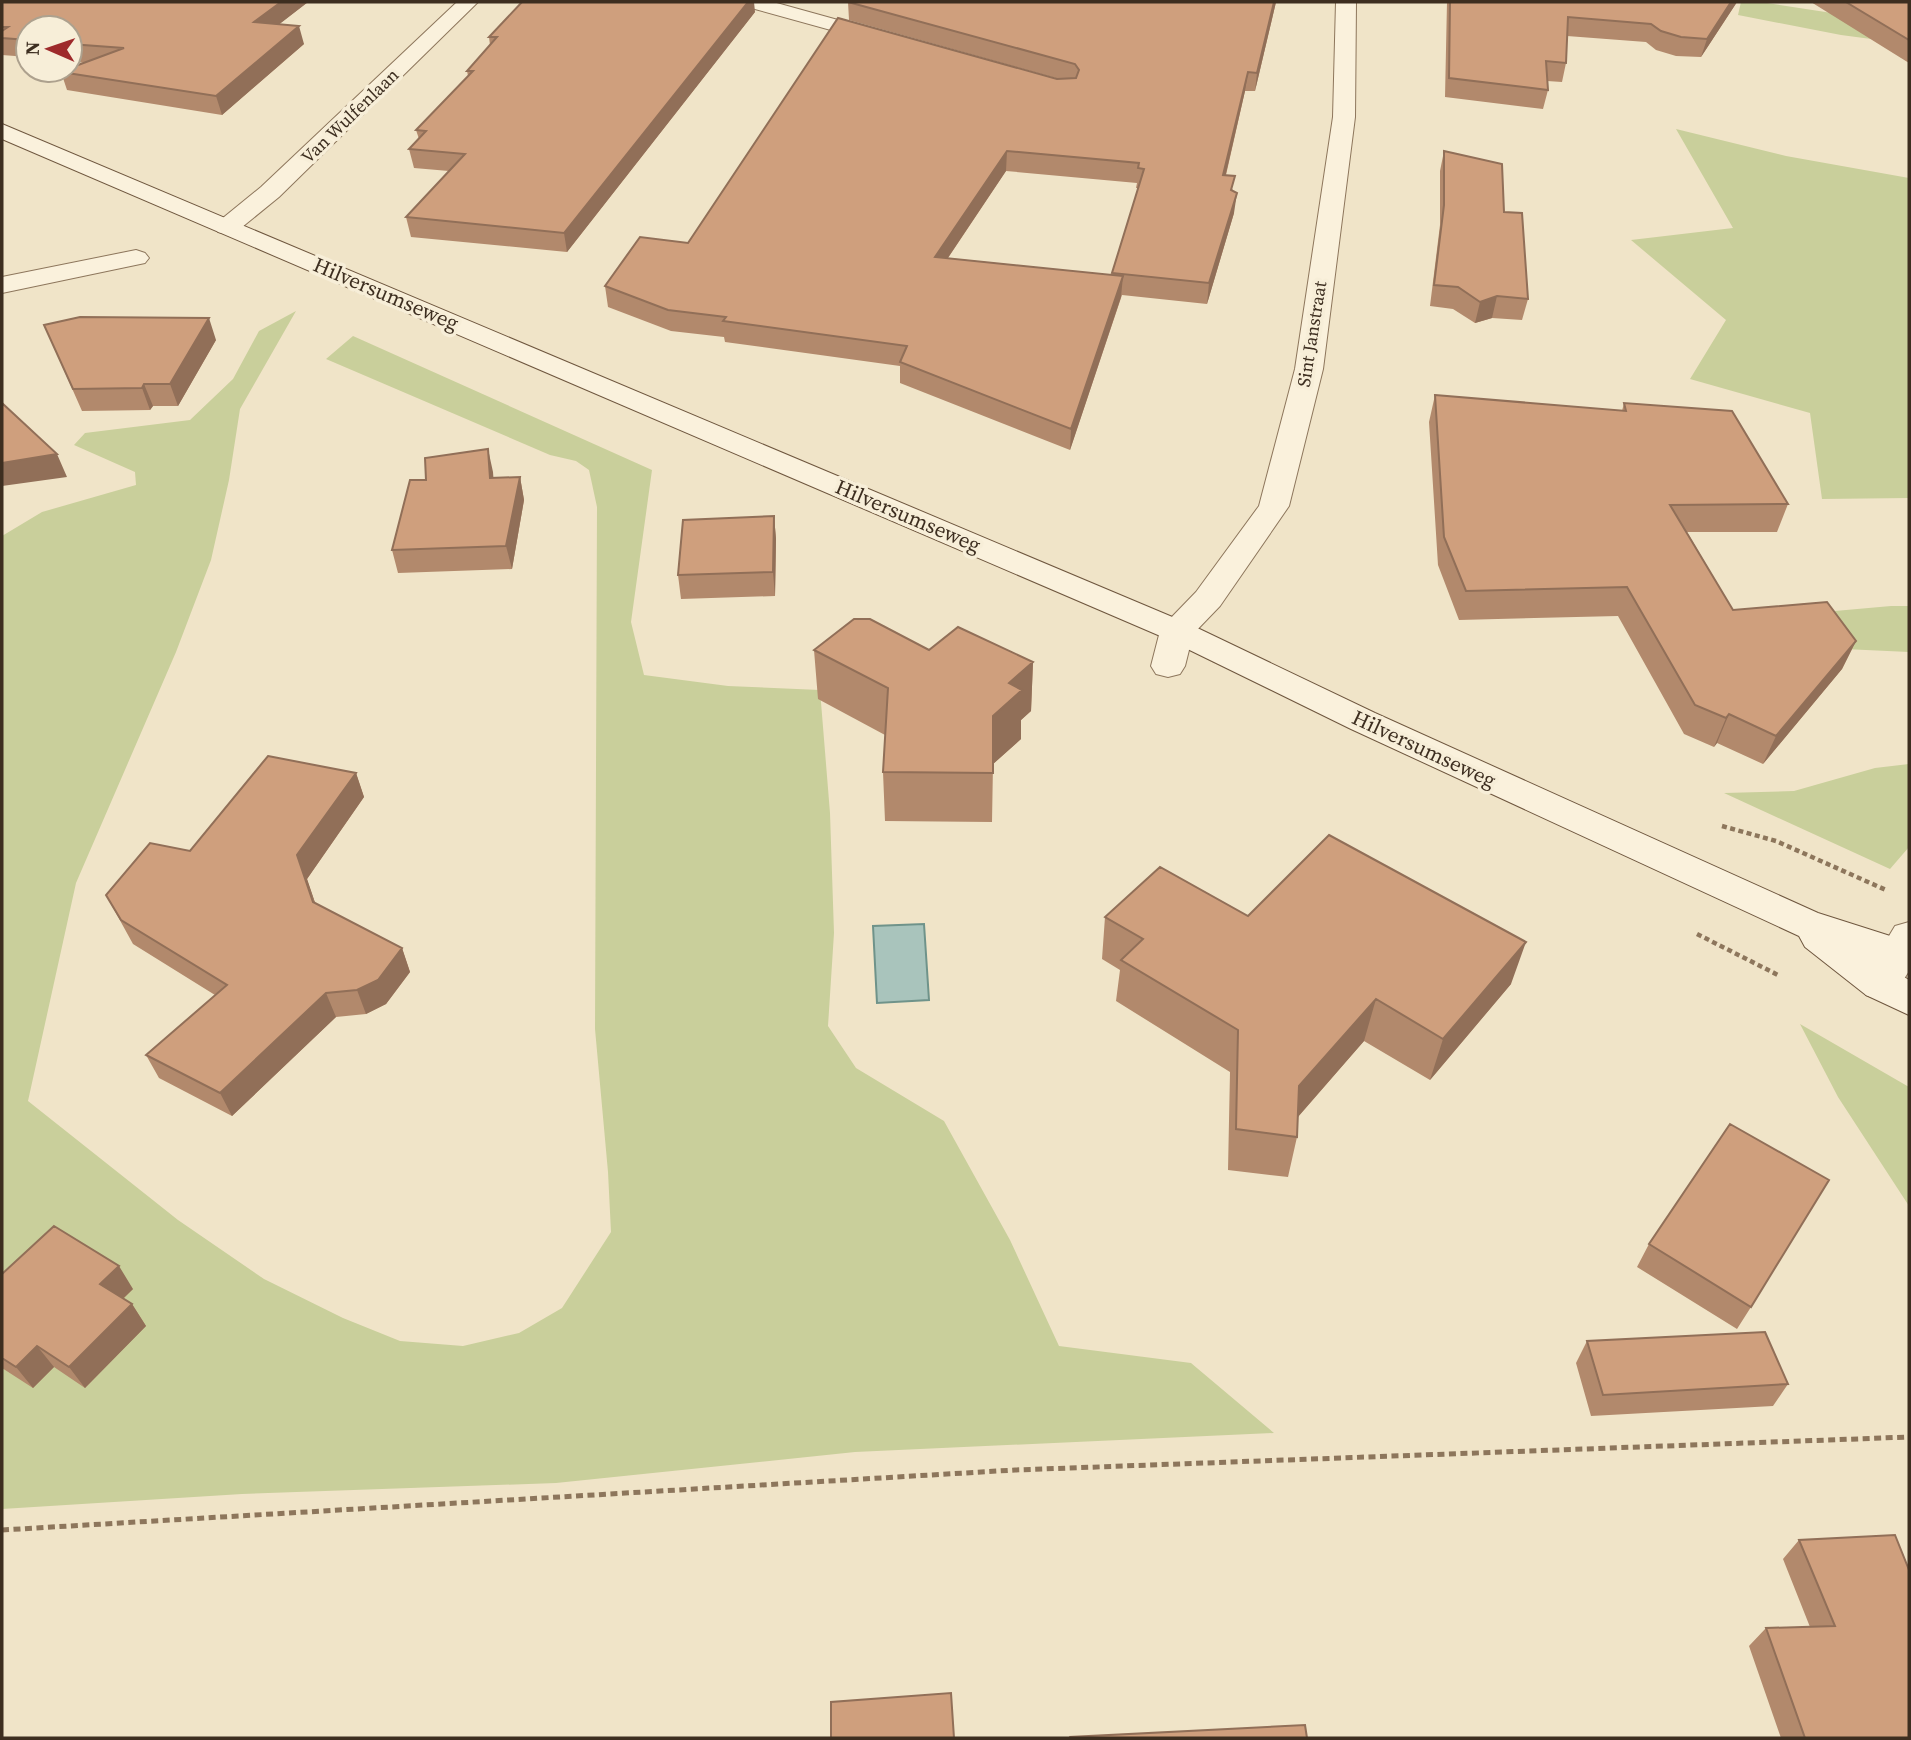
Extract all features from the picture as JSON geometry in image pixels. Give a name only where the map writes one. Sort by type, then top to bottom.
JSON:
[{"type":"street","name":"Van Wulfenlaan","points":[[227,227],[270,192],[468,2]]},
{"type":"street","points":[[751,2],[908,46]]},
{"type":"street","name":"Sint Janstraat","points":[[1177,631],[1209,599],[1274,506],[1309,369],[1343,117],[1346,2]]},
{"type":"street","name":"Hilversumseweg","points":[[2,131],[1177,631],[1363,721],[1901,966]]},
{"type":"street","points":[[2,285],[136,258]]},
{"type":"street","points":[[1168,666],[1177,631]]},
{"type":"path","points":[[2,1530],[1015,1471],[1909,1437]]},
{"type":"green space","points":[[1741,2],[1761,2],[1845,15],[1909,44],[1841,35],[1738,15]]},
{"type":"green space","points":[[1676,129],[1786,156],[1909,178],[1909,498],[1822,499],[1810,413],[1690,379],[1726,320],[1631,240],[1733,228]]},
{"type":"green space","points":[[296,311],[240,409],[229,480],[211,560],[176,652],[76,883],[28,1101],[178,1220],[264,1279],[343,1318],[400,1341],[463,1346],[519,1333],[562,1308],[611,1232],[595,1029],[597,507],[589,470],[576,461],[550,455],[326,359],[353,336],[652,470],[631,622],[644,675],[728,686],[820,690],[830,813],[834,933],[828,1026],[856,1068],[944,1121],[1010,1240],[1059,1346],[1191,1363],[1274,1433],[855,1452],[556,1483],[242,1494],[2,1509],[2,536],[42,512],[136,485],[135,472],[74,445],[85,433],[190,420],[233,379],[259,331]]},
{"type":"green space","points":[[1909,606],[1909,652],[1801,647],[1790,615]]},
{"type":"green space","points":[[1909,764],[1909,847],[1890,869],[1724,793],[1794,791],[1875,768]]},
{"type":"green space","points":[[1800,1024],[1909,1087],[1909,1206],[1838,1097]]},
{"type":"water","points":[[924,924],[929,1000],[877,1003],[873,926]]},
{"type":"building","points":[[2,2],[281,2],[254,22],[299,26],[216,96],[84,76],[84,63],[124,48],[84,45],[84,14],[14,14],[14,39],[2,38],[2,31],[8,27],[2,27]]},
{"type":"building","points":[[522,2],[748,2],[564,233],[406,217],[465,154],[409,149],[426,131],[416,130],[473,71],[467,71],[497,37],[489,37]]},
{"type":"building","points":[[848,2],[1274,2],[1257,73],[1248,72],[1223,175],[1235,176],[1231,190],[1237,193],[1209,283],[1112,273],[1144,169],[1138,168],[1139,163],[1007,151],[935,257],[1123,276],[1071,429],[900,362],[907,346],[723,321],[726,317],[668,310],[605,286],[640,237],[688,243],[838,18],[1057,79],[1076,78],[1079,70],[1075,64]]},
{"type":"building","points":[[1450,2],[1731,2],[1707,39],[1681,37],[1661,31],[1651,24],[1568,17],[1566,63],[1546,61],[1548,90],[1449,78]]},
{"type":"building","points":[[1846,2],[1909,2],[1909,40]]},
{"type":"building","points":[[1444,151],[1502,164],[1504,212],[1522,213],[1528,299],[1497,296],[1480,302],[1458,287],[1434,285],[1444,205]]},
{"type":"building","points":[[80,317],[209,318],[170,384],[144,384],[142,388],[73,389],[44,325]]},
{"type":"building","points":[[1435,395],[1626,411],[1624,403],[1732,411],[1788,504],[1670,505],[1733,610],[1827,602],[1856,641],[1776,736],[1729,714],[1726,718],[1695,705],[1627,587],[1466,591],[1444,537]]},
{"type":"building","points":[[2,403],[57,454],[2,463]]},
{"type":"building","points":[[488,449],[490,478],[520,477],[506,546],[392,550],[410,480],[426,480],[425,458]]},
{"type":"building","points":[[774,516],[773,572],[678,575],[683,520]]},
{"type":"building","points":[[854,619],[870,619],[929,650],[958,627],[1033,662],[1009,683],[1022,690],[993,716],[993,773],[883,772],[888,688],[814,650]]},
{"type":"building","points":[[268,756],[356,773],[297,855],[313,902],[402,948],[378,980],[357,990],[326,993],[220,1093],[146,1055],[227,985],[121,920],[106,895],[150,843],[190,851]]},
{"type":"building","points":[[1329,835],[1526,942],[1443,1039],[1376,999],[1299,1086],[1297,1137],[1236,1129],[1238,1030],[1121,960],[1143,939],[1105,917],[1160,867],[1248,916]]},
{"type":"building","points":[[1730,1124],[1829,1180],[1751,1307],[1649,1244]]},
{"type":"building","points":[[54,1226],[119,1266],[100,1284],[132,1304],[69,1367],[37,1346],[16,1367],[2,1358],[2,1274]]},
{"type":"building","points":[[1765,1332],[1788,1384],[1603,1395],[1587,1341]]},
{"type":"building","points":[[1895,1535],[1909,1570],[1909,1738],[1805,1738],[1766,1628],[1835,1626],[1799,1540]]},
{"type":"building","points":[[951,1693],[954,1738],[831,1738],[831,1702]]},
{"type":"building","points":[[1305,1725],[1307,1738],[1071,1737]]}]
